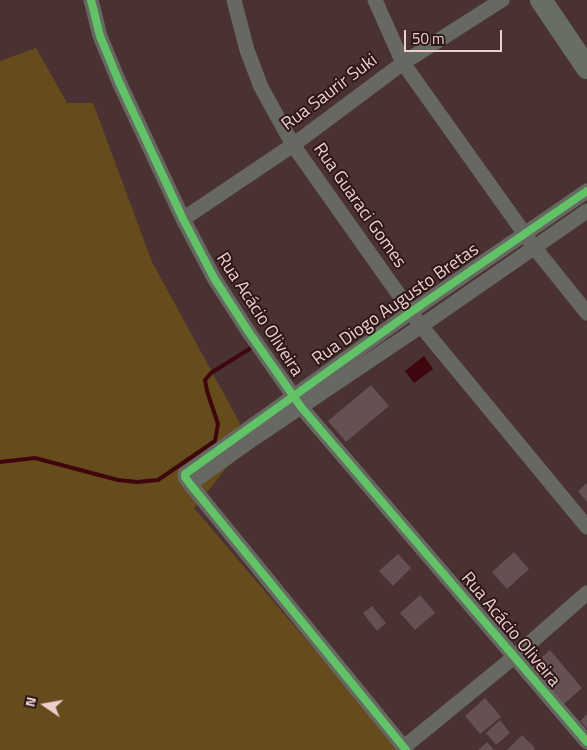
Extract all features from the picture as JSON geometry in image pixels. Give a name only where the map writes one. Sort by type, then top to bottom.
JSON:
[{"type":"street","name":"Rua Acácio Oliveira","points":[[91,0],[100,36],[115,73],[182,219],[219,286],[248,331],[298,401],[587,742]]},
{"type":"street","name":"Rua Guaraci Gomes","points":[[234,0],[247,50],[261,87],[293,145],[421,326],[587,527]]},
{"type":"street","points":[[376,0],[403,63],[524,234],[587,313]]},
{"type":"street","name":"Rua Saurir Suki","points":[[182,219],[293,145],[403,63],[502,0]]},
{"type":"street","points":[[541,0],[587,68]]},
{"type":"street","name":"Rua Diogo Augusto Bretas","points":[[405,748],[190,484],[411,312],[587,191]]},
{"type":"street","name":"Rua Diogo Augusto Bretas","points":[[298,401],[421,326],[587,212]]},
{"type":"street","points":[[405,748],[587,593]]},
{"type":"shaded area","points":[[36,48],[67,103],[93,103],[152,262],[249,440],[194,508],[400,750],[0,750],[0,61]]},
{"type":"shaded area","points":[[424,356],[433,369],[414,383],[405,371]]},
{"type":"building","points":[[371,385],[389,406],[346,442],[328,421]]},
{"type":"building","points":[[587,483],[587,502],[578,491]]},
{"type":"building","points":[[514,552],[529,569],[507,589],[492,572]]},
{"type":"building","points":[[398,554],[411,568],[393,586],[379,571]]},
{"type":"building","points":[[420,595],[435,613],[415,630],[400,613]]},
{"type":"building","points":[[372,606],[386,623],[377,631],[363,613]]},
{"type":"building","points":[[550,650],[582,688],[564,704],[532,666]]},
{"type":"building","points":[[485,698],[501,717],[480,734],[465,716]]},
{"type":"building","points":[[587,714],[587,729],[580,721]]},
{"type":"building","points":[[500,720],[510,733],[496,745],[486,733]]},
{"type":"building","points":[[522,735],[535,748],[534,750],[507,750]]},
{"type":"building","points":[[487,742],[494,750],[478,750]]},
{"type":"waterway","points":[[0,462],[35,458],[118,480],[137,482],[158,480],[215,441],[218,424],[205,380],[211,373],[251,348]]},
{"type":"cycle path","points":[[91,0],[100,36],[119,82],[183,219],[214,278],[248,331],[301,407],[587,742]]},
{"type":"cycle path","points":[[406,750],[190,484],[185,474],[411,312],[587,191]]}]
